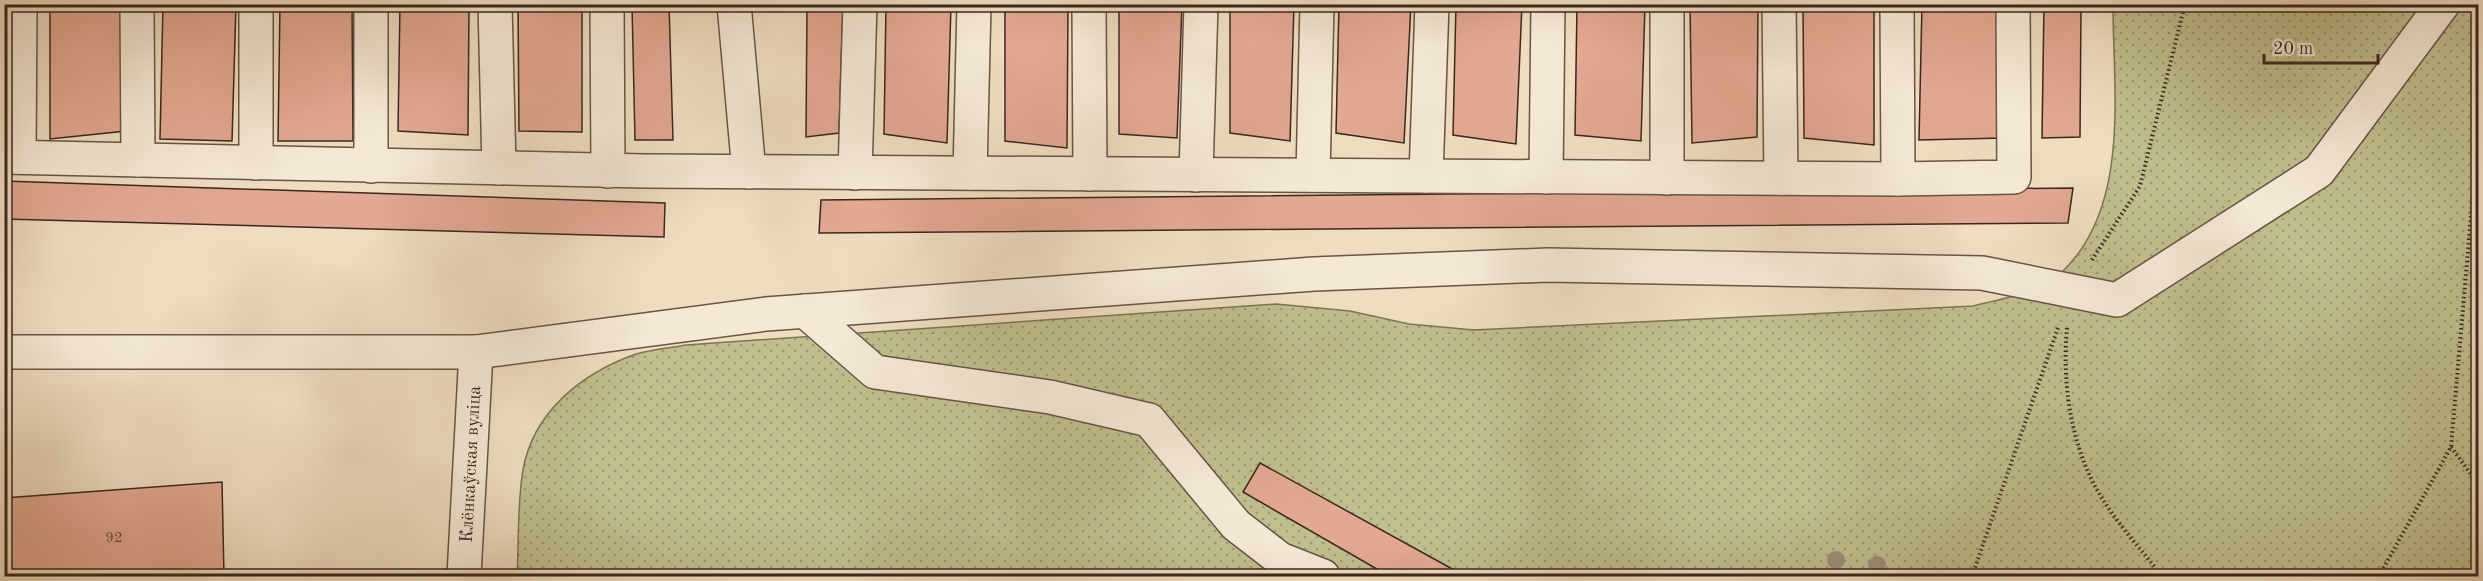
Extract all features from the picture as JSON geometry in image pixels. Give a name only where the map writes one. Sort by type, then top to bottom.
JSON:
[{"type":"street","points":[[20,4],[12,157],[608,171],[1898,179],[2014,177],[2013,4]]},
{"type":"street","points":[[137,4],[138,160]]},
{"type":"street","points":[[256,4],[256,163]]},
{"type":"street","points":[[371,4],[371,166]]},
{"type":"street","points":[[495,4],[499,168]]},
{"type":"street","points":[[607,4],[608,171]]},
{"type":"street","points":[[734,4],[749,172]]},
{"type":"street","points":[[855,173],[860,4]]},
{"type":"street","points":[[970,173],[974,4]]},
{"type":"street","points":[[1089,4],[1090,174]]},
{"type":"street","points":[[1196,175],[1201,4]]},
{"type":"street","points":[[1313,176],[1317,4]]},
{"type":"street","points":[[1426,176],[1431,4]]},
{"type":"street","points":[[1546,177],[1548,4]]},
{"type":"street","points":[[1667,4],[1667,178]]},
{"type":"street","points":[[1779,4],[1781,178]]},
{"type":"street","points":[[1897,4],[1898,179]]},
{"type":"street","points":[[4,352],[476,351],[805,311],[1314,274],[1548,265],[1982,273],[2117,300],[2319,171],[2443,4]]},
{"type":"street","points":[[805,311],[875,372],[1050,397],[1149,420],[1236,525],[1281,568],[1323,576]]},
{"type":"street","name":"Клёнкаўская вуліца","points":[[464,576],[476,351]]},
{"type":"path","points":[[1972,576],[2071,291],[2140,186],[2185,4]]},
{"type":"path","points":[[2379,576],[2451,447],[2478,135]]},
{"type":"path","points":[[2071,291],[2065,350],[2070,418],[2096,488],[2162,576]]},
{"type":"path","points":[[2451,447],[2478,484]]},
{"type":"shaded area","points":[[2113,5],[2478,5],[2478,576],[517,576],[521,483],[529,449],[537,430],[563,397],[579,384],[616,362],[648,351],[686,345],[1276,304],[1350,311],[1409,324],[1474,330],[1973,306],[2031,290],[2062,272],[2084,245],[2099,215],[2108,181],[2113,146],[2115,110]]},
{"type":"building","points":[[50,4],[121,4],[126,131],[50,139]]},
{"type":"building","points":[[163,4],[236,4],[232,141],[160,139]]},
{"type":"building","points":[[280,4],[352,4],[353,141],[278,141]]},
{"type":"building","points":[[400,4],[469,4],[468,135],[398,131]]},
{"type":"building","points":[[518,4],[582,4],[582,132],[519,131]]},
{"type":"building","points":[[632,4],[669,4],[673,140],[635,140]]},
{"type":"building","points":[[807,4],[843,4],[839,133],[806,137]]},
{"type":"building","points":[[886,4],[951,4],[947,143],[884,134]]},
{"type":"building","points":[[1005,4],[1068,4],[1067,148],[1005,141]]},
{"type":"building","points":[[1119,4],[1182,4],[1177,138],[1119,134]]},
{"type":"building","points":[[1230,4],[1294,4],[1290,141],[1230,133]]},
{"type":"building","points":[[1339,4],[1411,4],[1404,143],[1336,133]]},
{"type":"building","points":[[1456,4],[1522,4],[1516,144],[1453,135]]},
{"type":"building","points":[[1577,4],[1645,4],[1641,141],[1575,135]]},
{"type":"building","points":[[1690,4],[1758,4],[1757,137],[1692,143]]},
{"type":"building","points":[[1803,4],[1874,4],[1874,145],[1804,138]]},
{"type":"building","points":[[1922,4],[2001,4],[2003,138],[1919,140]]},
{"type":"building","points":[[2044,4],[2081,4],[2080,137],[2042,138]]},
{"type":"building","points":[[4,181],[665,203],[664,237],[4,219]]},
{"type":"building","points":[[2073,188],[2068,223],[819,233],[821,200]]},
{"type":"building","points":[[1260,463],[1465,576],[1389,576],[1243,492]]},
{"type":"building","points":[[222,482],[224,576],[4,576],[4,498]]}]
